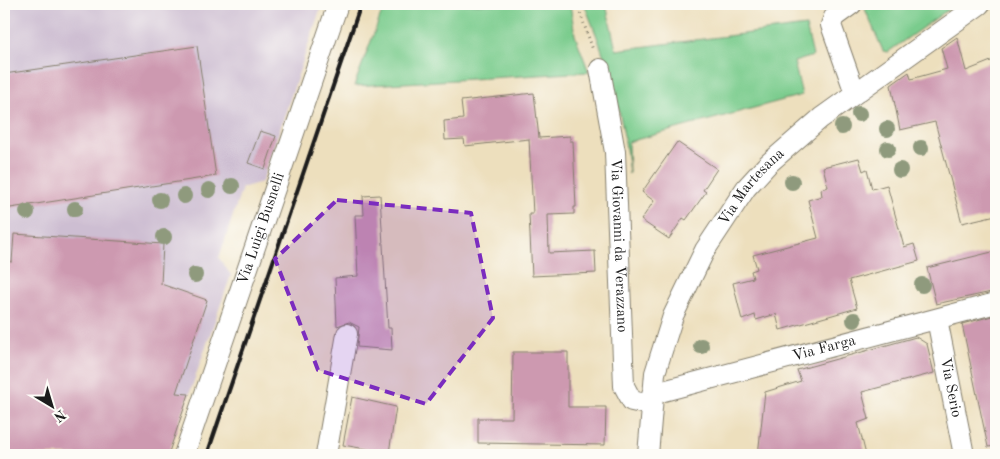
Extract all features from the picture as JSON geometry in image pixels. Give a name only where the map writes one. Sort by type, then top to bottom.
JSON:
[{"type":"street","name":"Via Luigi Busnelli","points":[[184,455],[338,4]]},
{"type":"street","points":[[852,4],[834,17],[831,25],[855,93]]},
{"type":"street","name":"Via Martesana","points":[[648,455],[652,400],[660,355],[673,316],[694,272],[726,216],[746,188],[768,164],[821,118],[980,4]]},
{"type":"street","name":"Via Giovanni da Verazzano","points":[[600,69],[609,112],[616,162],[624,386],[632,401],[652,400]]},
{"type":"street","name":"Via Farga","points":[[652,400],[996,303]]},
{"type":"street","name":"Via Serio","points":[[937,319],[964,455]]},
{"type":"street","points":[[326,455],[347,334]]},
{"type":"path","points":[[577,4],[600,69]]},
{"type":"highlighted area","points":[[337,200],[471,213],[493,318],[426,404],[318,370],[275,259]]},
{"type":"shaded area","points":[[4,4],[322,4],[262,182],[242,188],[219,258],[231,275],[168,455],[4,455]]},
{"type":"green space","points":[[385,4],[570,4],[575,35],[589,72],[354,86]]},
{"type":"green space","points":[[584,4],[606,4],[616,50],[806,26],[813,56],[794,62],[802,95],[628,142],[629,174],[623,129],[613,87]]},
{"type":"green space","points":[[869,4],[956,4],[888,52],[883,51],[865,9]]},
{"type":"building","points":[[957,37],[966,71],[996,59],[996,215],[962,223],[935,122],[900,130],[891,85],[909,72],[911,79],[947,69],[941,48]]},
{"type":"building","points":[[197,46],[216,176],[4,209],[4,74]]},
{"type":"building","points":[[534,93],[539,138],[570,136],[570,141],[573,141],[576,207],[574,207],[574,214],[548,215],[549,253],[595,251],[596,273],[532,276],[529,214],[533,214],[529,139],[465,146],[464,139],[445,140],[444,121],[463,119],[461,101]]},
{"type":"building","points":[[260,131],[276,136],[265,169],[248,163]]},
{"type":"building","points":[[677,142],[717,169],[703,190],[706,192],[686,220],[683,218],[669,239],[641,220],[654,201],[642,192]]},
{"type":"building","points":[[859,158],[863,171],[867,169],[872,189],[887,185],[904,247],[914,244],[919,261],[849,280],[857,308],[780,330],[776,314],[756,320],[755,315],[742,320],[733,283],[753,278],[751,271],[757,269],[753,255],[818,238],[808,200],[822,196],[821,189],[828,187],[823,167]]},
{"type":"building","points":[[380,195],[388,328],[391,328],[392,350],[357,347],[359,327],[349,322],[337,326],[335,278],[358,276],[355,215],[364,215],[363,196]]},
{"type":"building","points":[[14,234],[163,244],[161,284],[207,300],[176,393],[189,394],[168,455],[4,455],[4,261],[12,262]]},
{"type":"building","points":[[996,251],[996,291],[936,304],[927,268]]},
{"type":"building","points":[[996,315],[996,446],[988,447],[962,324]]},
{"type":"building","points":[[916,337],[927,344],[934,373],[862,392],[869,419],[858,423],[866,455],[758,455],[765,392],[801,381],[797,370]]},
{"type":"building","points":[[513,352],[568,352],[568,407],[606,407],[605,445],[478,443],[478,418],[512,418]]},
{"type":"building","points":[[352,397],[396,407],[389,453],[343,445]]},
{"type":"railway","points":[[207,455],[361,4]]}]
